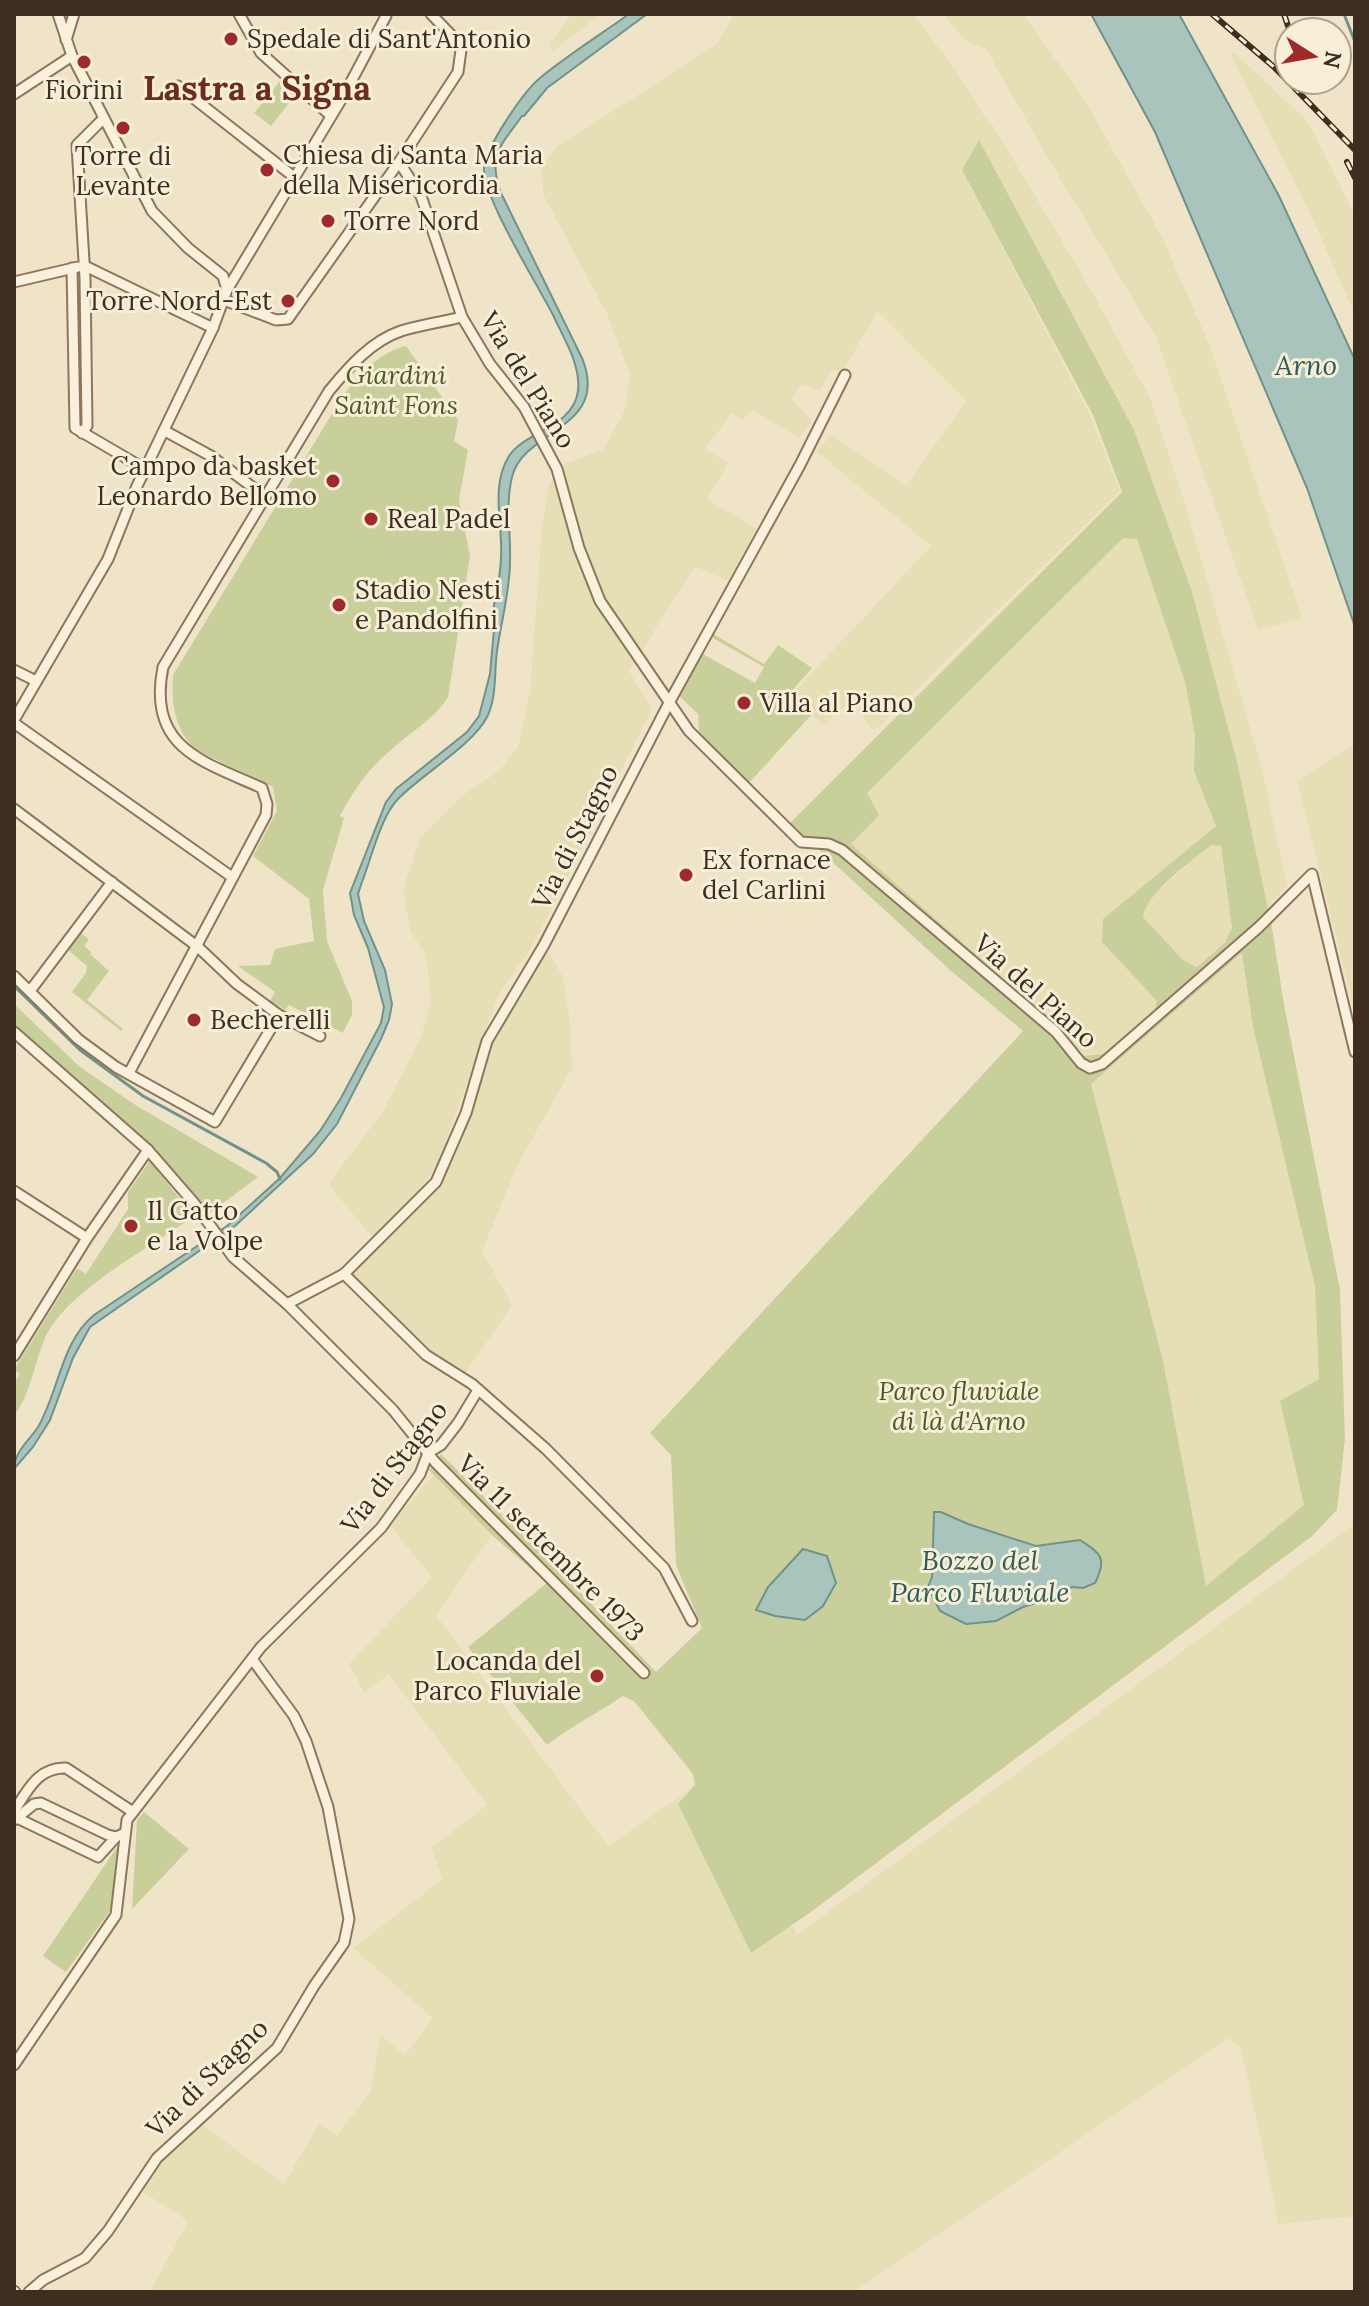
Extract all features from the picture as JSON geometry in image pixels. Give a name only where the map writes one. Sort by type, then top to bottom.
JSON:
[{"type":"street","points":[[58,14],[72,56],[152,211],[188,248],[223,276],[226,295]]},
{"type":"street","points":[[66,40],[74,14]]},
{"type":"street","points":[[239,14],[261,53],[331,116]]},
{"type":"street","points":[[226,295],[276,320],[288,319],[399,162],[458,72],[461,55],[456,40],[431,14]]},
{"type":"street","points":[[232,877],[14,721],[108,559],[145,469],[226,295],[386,16]]},
{"type":"street","points":[[14,94],[72,56]]},
{"type":"street","points":[[178,86],[294,177]]},
{"type":"street","points":[[78,431],[87,426],[85,266],[77,145],[104,118]]},
{"type":"street","name":"Via del Piano","points":[[399,162],[421,196],[462,317],[490,364],[524,407],[552,460],[579,548],[600,601],[689,731],[801,842],[829,844],[842,850],[1056,1032],[1081,1063],[1090,1068],[1102,1064],[1259,927],[1312,874],[1355,1052]]},
{"type":"street","points":[[14,282],[85,266],[213,328]]},
{"type":"street","points":[[72,268],[78,431]]},
{"type":"street","points":[[129,1073],[266,815],[267,804],[262,788],[189,755],[178,744],[167,727],[159,686],[163,667],[329,391],[351,364],[399,332],[462,317]]},
{"type":"street","points":[[670,701],[800,465],[845,375]]},
{"type":"street","points":[[78,431],[145,469]]},
{"type":"street","points":[[165,431],[211,456],[264,496]]},
{"type":"street","points":[[14,670],[36,681]]},
{"type":"street","name":"Via di Stagno","points":[[287,1304],[344,1274],[436,1182],[466,1113],[487,1041],[544,945],[670,701]]},
{"type":"street","points":[[14,809],[198,947],[237,984],[279,1015],[320,1036]]},
{"type":"street","points":[[30,991],[112,882]]},
{"type":"street","points":[[14,976],[78,1039],[116,1067],[215,1122],[279,1015]]},
{"type":"street","name":"Via 11 settembre 1973","points":[[14,1032],[148,1150],[194,1203],[233,1257],[287,1304],[393,1410],[428,1453],[644,1673]]},
{"type":"street","points":[[14,1356],[87,1238],[148,1150]]},
{"type":"street","points":[[14,1191],[87,1238]]},
{"type":"street","name":"Via di Stagno","points":[[344,1274],[426,1355],[478,1390],[546,1449],[664,1568],[692,1621]]},
{"type":"street","name":"Via di Stagno","points":[[29,2292],[43,2280],[85,2258],[108,2231],[157,2158],[277,2048],[344,1943],[349,1919],[328,1807],[306,1741],[294,1716],[252,1659],[381,1528],[420,1474],[428,1453],[441,1445],[478,1390]]},
{"type":"street","points":[[14,2065],[116,1915],[121,1835],[127,1820],[252,1659]]},
{"type":"street","points":[[15,1816],[24,1797],[42,1773],[53,1767],[66,1768],[133,1812]]},
{"type":"street","points":[[15,1816],[41,1803],[121,1835]]},
{"type":"street","points":[[15,1816],[98,1857],[121,1835]]},
{"type":"shaded area","points":[[572,14],[601,14],[553,51],[549,45]]},
{"type":"shaded area","points":[[734,14],[913,14],[994,127],[1090,288],[1150,398],[1184,501],[1262,769],[1287,885],[1263,913],[1199,626],[976,145],[964,174],[1091,417],[1120,491],[874,731],[851,702],[823,725],[790,696],[931,546],[816,451],[832,435],[906,486],[966,401],[878,311],[842,372],[833,370],[819,390],[801,384],[791,399],[812,421],[799,438],[753,410],[742,420],[732,413],[705,449],[728,463],[707,499],[757,529],[728,581],[695,566],[629,671],[652,709],[533,945],[498,996],[438,1164],[408,1206],[374,1239],[328,1184],[382,1113],[421,1037],[431,1002],[426,955],[410,931],[403,889],[420,838],[459,798],[499,771],[518,747],[530,692],[542,528],[549,484],[565,464],[604,449],[625,410],[630,375],[607,314],[543,194],[542,165],[557,147],[717,44]]},
{"type":"shaded area","points":[[943,14],[1023,14],[1084,99],[1162,237],[1209,344],[1302,618],[1258,630],[1156,337],[986,49],[966,41]]},
{"type":"shaded area","points":[[1230,54],[1236,54],[1273,89],[1273,96],[1280,96],[1308,122],[1355,216],[1355,315],[1315,224]]},
{"type":"shaded area","points":[[1123,538],[1137,538],[1185,682],[1195,735],[1194,771],[1216,826],[1103,919],[1102,942],[1157,1001],[1156,1010],[1103,1054],[1083,1056],[1058,1027],[851,844],[879,815],[867,793]]},
{"type":"shaded area","points":[[1355,744],[1355,1013],[1297,781]]},
{"type":"shaded area","points":[[1211,844],[1221,846],[1232,928],[1225,943],[1198,968],[1183,960],[1143,917],[1144,909],[1157,892]]},
{"type":"shaded area","points":[[544,945],[563,977],[572,1068],[518,1164],[482,1251],[512,1305],[462,1378],[426,1355],[344,1274],[436,1182],[466,1113],[487,1041]]},
{"type":"shaded area","points":[[1243,953],[1253,1027],[1315,1286],[1319,1379],[1280,1401],[1304,1505],[1206,1587],[1163,1361],[1091,1084]]},
{"type":"shaded area","points":[[434,1475],[492,1535],[436,1615],[608,1846],[716,1772],[797,1935],[1355,1524],[1355,2216],[1279,2224],[1241,2049],[1228,2038],[854,2292],[150,2292],[188,2221],[131,2184],[147,2161],[193,2118],[284,2184],[319,2124],[337,2135],[371,2092],[380,2036],[405,2055],[433,2018],[353,1948],[443,1879],[431,1848],[487,1805],[389,1674],[364,1692],[349,1664],[432,1577],[391,1527]]},
{"type":"green space","points":[[281,80],[296,94],[271,126],[254,113]]},
{"type":"green space","name":"Parco fluviale di là d'Arno","points":[[979,140],[1134,430],[1192,592],[1236,758],[1272,928],[1284,1005],[1340,1290],[1345,1439],[1337,1510],[1311,1537],[815,1909],[751,1953],[678,1804],[695,1785],[693,1774],[634,1701],[623,1696],[547,1745],[468,1647],[547,1583],[492,1535],[429,1470],[441,1454],[656,1672],[702,1628],[676,1565],[671,1455],[650,1433],[1023,1031],[950,970],[790,823],[1122,492],[1093,415],[962,170]],"holes":[[[1123,538],[1137,539],[1185,682],[1195,735],[1194,771],[1216,826],[1103,919],[1102,942],[1157,1001],[1155,1010],[1103,1054],[1083,1056],[1058,1027],[851,844],[879,815],[867,793]],[[1211,845],[1221,846],[1232,928],[1225,943],[1197,967],[1183,960],[1143,917],[1152,898]],[[1242,953],[1253,1027],[1315,1286],[1319,1379],[1280,1401],[1304,1505],[1206,1586],[1163,1361],[1091,1084]]]},
{"type":"green space","name":"Stadio Nesti e Pandolfini","points":[[406,346],[458,420],[454,441],[468,450],[459,500],[470,556],[448,697],[431,717],[372,768],[340,816],[344,818],[323,890],[327,941],[352,1001],[352,1015],[343,1033],[289,1005],[285,1010],[270,1001],[275,992],[238,966],[270,965],[275,949],[314,941],[309,899],[253,856],[277,811],[273,787],[196,750],[183,733],[176,715],[173,675],[335,409],[347,414],[336,408],[349,388],[374,362]]},
{"type":"green space","name":"Villa al Piano","points":[[710,632],[764,664],[778,645],[812,668],[791,692],[813,713],[749,783],[699,737],[698,714],[675,692]],"holes":[[[711,637],[764,667],[755,683],[701,653]]]},
{"type":"green space","points":[[81,933],[89,939],[84,946],[109,971],[87,1000],[123,1029],[121,1031],[72,992],[86,973],[87,966],[68,950]]},
{"type":"green space","points":[[14,1004],[80,1067],[137,1106],[258,1177],[210,1213],[144,1140],[68,1078],[14,1028]]},
{"type":"green space","points":[[150,1161],[191,1213],[184,1223],[88,1288],[56,1320],[46,1336],[25,1397],[14,1416],[14,1384],[20,1374],[14,1370],[77,1268],[86,1274],[128,1209],[128,1192]]},
{"type":"green space","points":[[144,1812],[189,1849],[132,1909],[137,1820]]},
{"type":"green space","points":[[124,1837],[117,1901],[66,1972],[43,1956]]},
{"type":"water","points":[[629,14],[647,14],[547,88],[508,135],[496,158],[500,191],[582,358],[588,382],[585,400],[575,414],[519,461],[512,477],[509,498],[509,584],[497,651],[494,693],[487,717],[459,749],[392,807],[377,838],[358,894],[364,921],[385,970],[392,1004],[381,1039],[337,1124],[313,1154],[235,1226],[90,1327],[73,1358],[50,1420],[14,1469],[19,1452],[45,1413],[67,1353],[83,1326],[94,1315],[227,1226],[280,1178],[320,1131],[381,1023],[384,1007],[368,948],[354,915],[350,893],[386,802],[396,789],[467,732],[479,716],[490,674],[493,611],[500,570],[499,493],[503,468],[516,448],[567,413],[578,391],[577,372],[567,343],[493,201],[486,183],[486,160],[506,121],[533,85]]},
{"type":"water","name":"Arno","points":[[1091,14],[1179,14],[1279,196],[1355,360],[1355,627],[1307,488],[1155,132]]},
{"type":"water","name":"Bozzo del Parco Fluviale","points":[[934,1512],[1036,1546],[1080,1540],[1098,1553],[1101,1563],[1099,1575],[1095,1583],[1083,1588],[1072,1587],[996,1621],[966,1624],[940,1611],[928,1587],[932,1577]]},
{"type":"water","points":[[803,1549],[827,1556],[836,1583],[823,1606],[805,1620],[756,1610],[768,1587]]},
{"type":"waterway","points":[[1344,14],[1355,42]]},
{"type":"waterway","points":[[14,986],[80,1050],[143,1096],[266,1163],[280,1179]]},
{"type":"railway","points":[[1212,14],[1274,67],[1355,150]]},
{"type":"railway","points":[[1347,162],[1355,178]]},
{"type":"place","name":"Spedale di Sant'Antonio","points":[[231,39]]},
{"type":"place","name":"Fiorini","points":[[84,62]]},
{"type":"place","name":"Torre di Levante","points":[[123,128]]},
{"type":"place","name":"Chiesa di Santa Maria della Misericordia","points":[[267,170]]},
{"type":"place","name":"Torre Nord","points":[[328,221]]},
{"type":"place","name":"Torre Nord-Est","points":[[288,301]]},
{"type":"place","name":"Campo da basket Leonardo Bellomo","points":[[333,481]]},
{"type":"place","name":"Real Padel","points":[[371,519]]},
{"type":"place","name":"Stadio Nesti e Pandolfini","points":[[339,605]]},
{"type":"place","name":"Villa al Piano","points":[[744,703]]},
{"type":"place","name":"Ex fornace del Carlini","points":[[686,875]]},
{"type":"place","name":"Becherelli","points":[[194,1020]]},
{"type":"place","name":"Il Gatto e la Volpe","points":[[131,1226]]},
{"type":"place","name":"Locanda del Parco Fluviale","points":[[597,1676]]},
{"type":"district","name":"Lastra a Signa","points":[[257,88]]},
{"type":"park label","name":"Giardini Saint Fons","points":[[396,390]]}]
